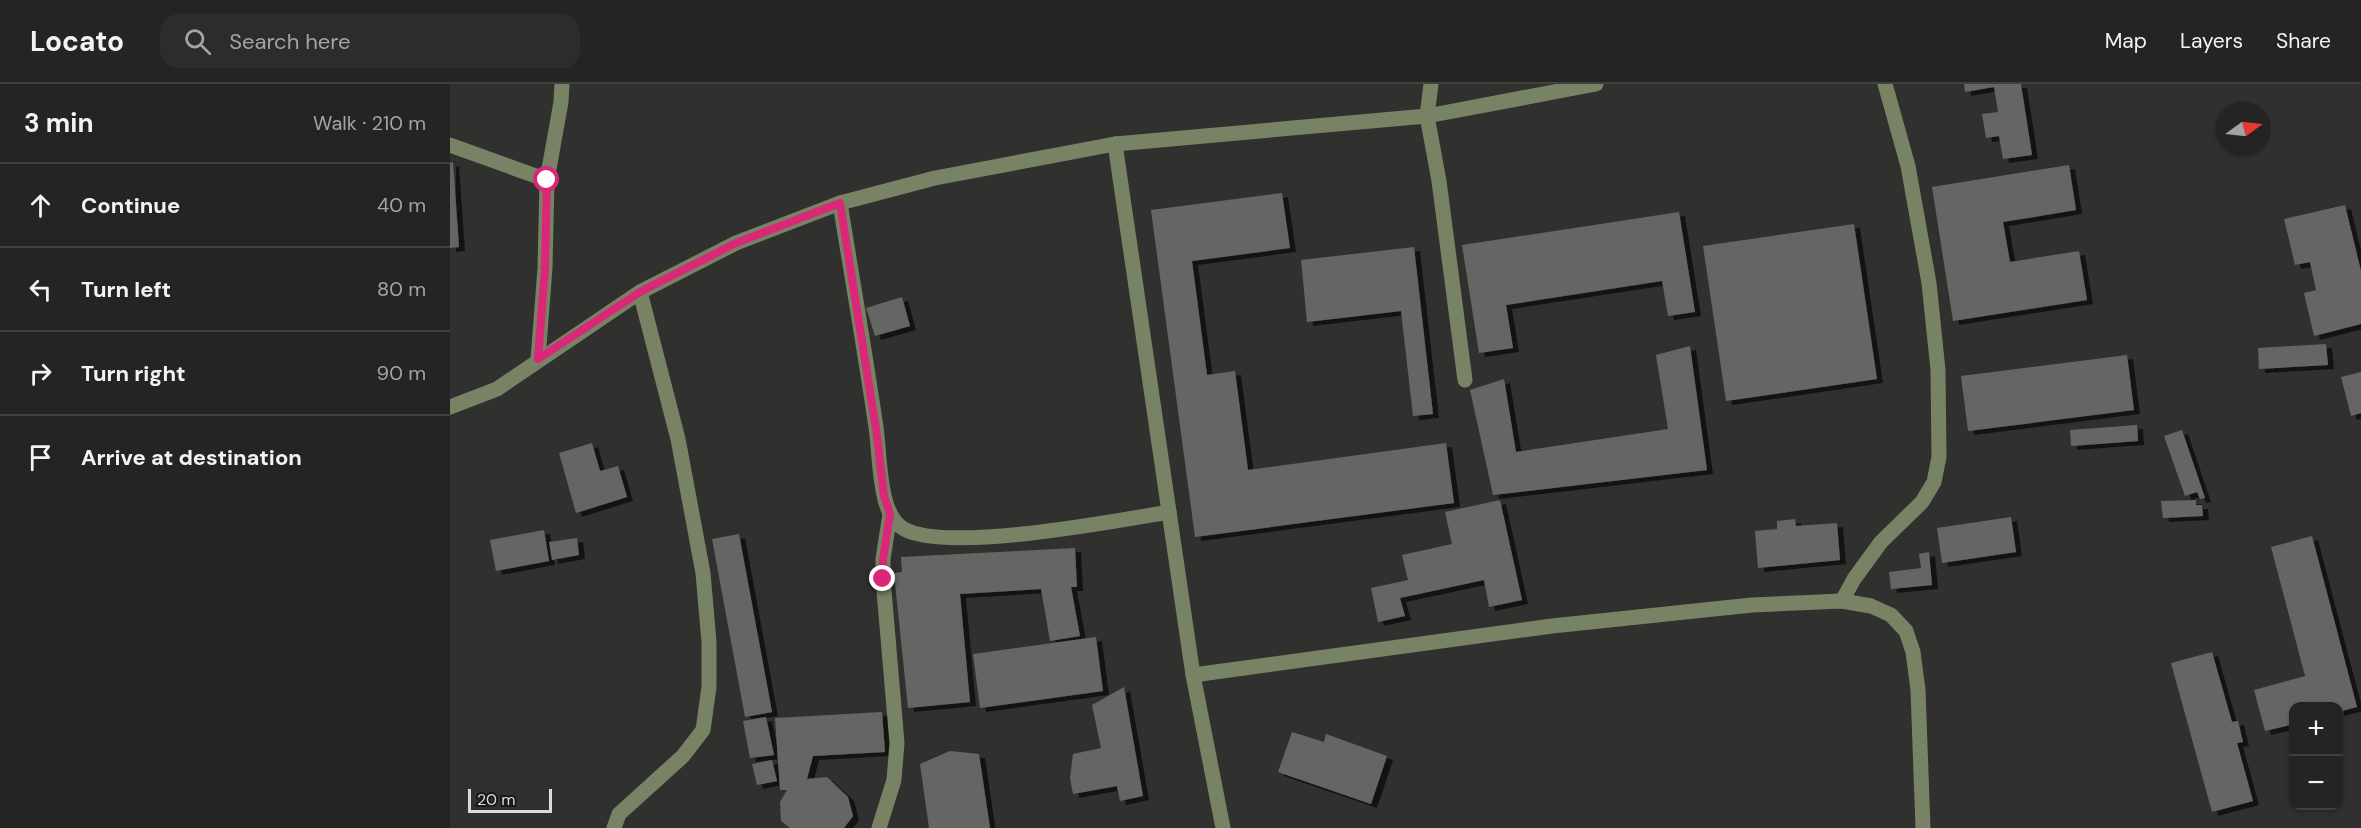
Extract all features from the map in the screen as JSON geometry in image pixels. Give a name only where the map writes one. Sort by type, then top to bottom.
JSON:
[{"type":"street","points":[[538,359],[545,268],[547,180],[562,84]]},
{"type":"street","points":[[1431,84],[1427,116],[1439,181],[1465,380]]},
{"type":"street","points":[[450,407],[496,389],[640,292],[736,243],[840,203],[935,178],[1115,144],[1427,116],[1596,84]]},
{"type":"street","points":[[1842,601],[1854,579],[1881,542],[1922,502],[1934,482],[1939,457],[1938,370],[1929,283],[1908,166],[1885,84]]},
{"type":"street","points":[[1115,144],[1193,675],[1223,828]]},
{"type":"street","points":[[450,145],[547,180]]},
{"type":"street","points":[[840,203],[876,429],[884,496],[890,514],[904,529],[922,535],[980,537],[1057,529],[1169,512]]},
{"type":"street","points":[[614,828],[619,814],[683,756],[703,730],[709,687],[709,642],[703,573],[678,439],[640,292]]},
{"type":"street","points":[[879,828],[894,780],[897,743],[883,579],[883,559],[890,514]]},
{"type":"street","points":[[1193,675],[1552,626],[1752,605],[1842,601],[1871,606],[1891,615],[1906,631],[1913,652],[1918,690],[1923,828]]},
{"type":"building","points":[[1964,84],[2021,84],[2032,155],[2003,159],[1999,136],[1986,138],[1982,114],[1998,112],[1994,87],[1965,92]]},
{"type":"building","points":[[453,162],[459,247],[450,248],[450,163]]},
{"type":"building","points":[[2069,165],[2076,210],[2003,222],[2010,262],[2079,251],[2087,300],[1953,321],[1932,187]]},
{"type":"building","points":[[1282,193],[1290,248],[1192,261],[1207,375],[1235,371],[1248,470],[1446,443],[1454,503],[1195,537],[1151,210]]},
{"type":"building","points":[[2345,205],[2361,271],[2361,324],[2314,336],[2304,293],[2316,290],[2310,262],[2295,265],[2284,219]]},
{"type":"building","points":[[1679,212],[1695,312],[1668,316],[1662,281],[1506,305],[1513,348],[1479,353],[1462,245]]},
{"type":"building","points":[[1854,224],[1877,379],[1726,401],[1703,246]]},
{"type":"building","points":[[1414,247],[1433,414],[1413,416],[1401,311],[1307,322],[1301,260]]},
{"type":"building","points":[[902,297],[910,326],[875,336],[866,308]]},
{"type":"building","points":[[2326,344],[2328,365],[2259,369],[2258,348]]},
{"type":"building","points":[[1690,346],[1707,470],[1493,495],[1470,390],[1504,379],[1516,452],[1668,429],[1656,355]]},
{"type":"building","points":[[2127,355],[2134,410],[1968,431],[1961,376]]},
{"type":"building","points":[[2361,372],[2361,413],[2351,416],[2341,377]]},
{"type":"building","points":[[2137,425],[2138,441],[2071,446],[2070,430]]},
{"type":"building","points":[[2182,430],[2205,498],[2200,499],[2197,492],[2185,496],[2164,436]]},
{"type":"building","points":[[592,443],[600,471],[618,466],[627,497],[576,513],[559,453]]},
{"type":"building","points":[[1500,500],[1522,600],[1489,607],[1484,580],[1400,598],[1405,616],[1378,622],[1371,588],[1408,580],[1402,555],[1452,544],[1445,512]]},
{"type":"building","points":[[2196,500],[2196,505],[2202,505],[2203,516],[2163,518],[2161,501]]},
{"type":"building","points":[[2011,517],[2016,552],[1942,563],[1937,528]]},
{"type":"building","points":[[1795,519],[1796,526],[1837,523],[1840,560],[1758,568],[1755,531],[1777,529],[1777,521]]},
{"type":"building","points":[[544,530],[549,561],[496,571],[490,540]]},
{"type":"building","points":[[739,534],[772,712],[745,717],[712,539]]},
{"type":"building","points":[[2312,536],[2357,707],[2343,711],[2343,702],[2289,702],[2289,725],[2265,731],[2254,690],[2305,676],[2271,547]]},
{"type":"building","points":[[577,538],[579,555],[552,560],[549,542]]},
{"type":"building","points":[[1075,548],[1077,587],[1071,587],[1080,636],[1050,641],[1041,589],[960,594],[970,702],[908,708],[894,573],[902,572],[901,557]]},
{"type":"building","points":[[1929,552],[1932,585],[1891,589],[1889,572],[1921,568],[1919,554]]},
{"type":"building","points":[[1096,637],[1103,691],[980,708],[973,654]]},
{"type":"building","points":[[2212,652],[2232,722],[2238,721],[2243,742],[2237,743],[2253,801],[2212,812],[2171,663]]},
{"type":"building","points":[[1124,687],[1143,796],[1120,801],[1117,786],[1073,794],[1070,778],[1073,754],[1101,748],[1092,705]]},
{"type":"building","points":[[882,712],[885,752],[813,756],[807,779],[827,777],[848,797],[853,816],[844,828],[790,828],[781,821],[780,802],[787,790],[780,790],[775,718]]},
{"type":"building","points":[[766,717],[774,755],[750,758],[743,721]]},
{"type":"building","points":[[1292,732],[1324,742],[1326,734],[1387,756],[1371,804],[1278,772]]},
{"type":"building","points":[[950,751],[979,754],[990,828],[929,828],[920,764]]},
{"type":"building","points":[[772,760],[777,781],[757,785],[752,764]]},
{"type":"route","points":[[547,180],[545,268],[538,359],[640,292],[736,243],[840,203],[876,429],[884,496],[890,514],[883,559],[883,579]]}]
